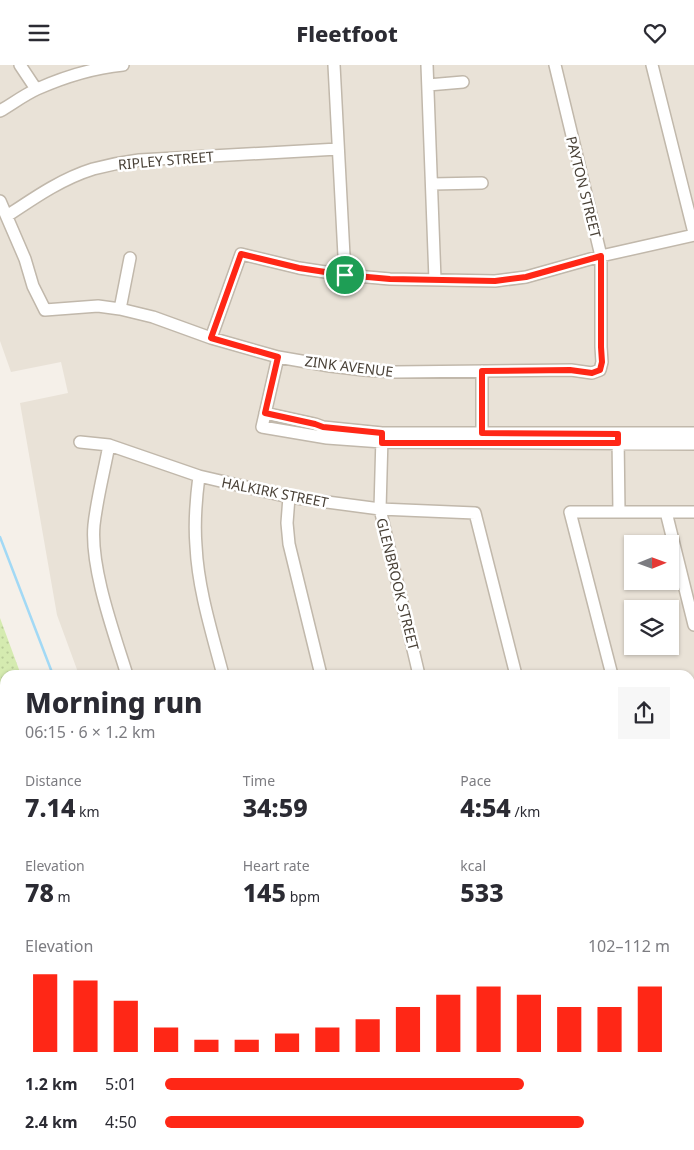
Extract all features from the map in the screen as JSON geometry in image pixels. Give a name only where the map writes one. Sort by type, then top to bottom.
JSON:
[{"type":"street","points":[[20,65],[36,89]]},
{"type":"street","points":[[0,111],[36,89],[68,77],[123,65]]},
{"type":"street","points":[[334,65],[345,275]]},
{"type":"street","points":[[427,65],[435,280]]},
{"type":"street","name":"PAYTON STREET","points":[[555,65],[601,256],[602,362],[600,370]]},
{"type":"street","points":[[211,338],[239,251],[299,268],[345,275],[390,279],[495,281],[526,277],[601,256],[694,234],[652,65]]},
{"type":"street","points":[[428,85],[463,82]]},
{"type":"street","name":"RIPLEY STREET","points":[[7,216],[49,189],[73,177],[92,169],[118,163],[148,159],[338,149]]},
{"type":"street","points":[[432,184],[482,183]]},
{"type":"street","points":[[0,201],[7,216]]},
{"type":"street","name":"ZINK AVENUE","points":[[7,216],[26,259],[33,286],[45,310],[98,306],[120,309],[153,317],[211,338],[278,357],[364,370],[395,372],[570,370],[592,373],[600,370]]},
{"type":"street","points":[[120,309],[130,259]]},
{"type":"street","points":[[278,357],[262,427],[327,438],[618,439],[694,444]]},
{"type":"street","points":[[482,371],[482,439]]},
{"type":"street","points":[[618,439],[694,433]]},
{"type":"street","name":"GLENBROOK STREET","points":[[382,438],[380,509],[418,670]]},
{"type":"street","points":[[618,439],[619,512]]},
{"type":"street","name":"HALKIRK STREET","points":[[80,442],[109,445],[199,476],[289,497],[380,509],[475,513],[515,670]]},
{"type":"street","points":[[109,445],[94,527],[96,554],[108,612],[125,670]]},
{"type":"street","points":[[199,476],[196,503],[196,546],[202,588],[222,670]]},
{"type":"street","points":[[289,497],[287,523],[289,544],[320,670]]},
{"type":"street","points":[[611,670],[570,512],[694,512]]},
{"type":"street","points":[[666,512],[694,625]]},
{"type":"shaded area","points":[[0,65],[694,65],[694,670],[77,670],[57,615],[20,403],[68,393],[61,362],[11,372],[0,341]]},
{"type":"green space","points":[[0,618],[19,670],[0,670]]},
{"type":"waterway","points":[[0,537],[51,670]]},
{"type":"route","points":[[241,254],[299,268],[345,275],[390,279],[495,281],[526,277],[601,256],[602,362],[600,370],[592,373],[570,370],[482,371],[482,433],[618,434],[618,443],[382,443],[382,433],[323,427],[265,413],[278,357],[211,338],[241,254]]}]
